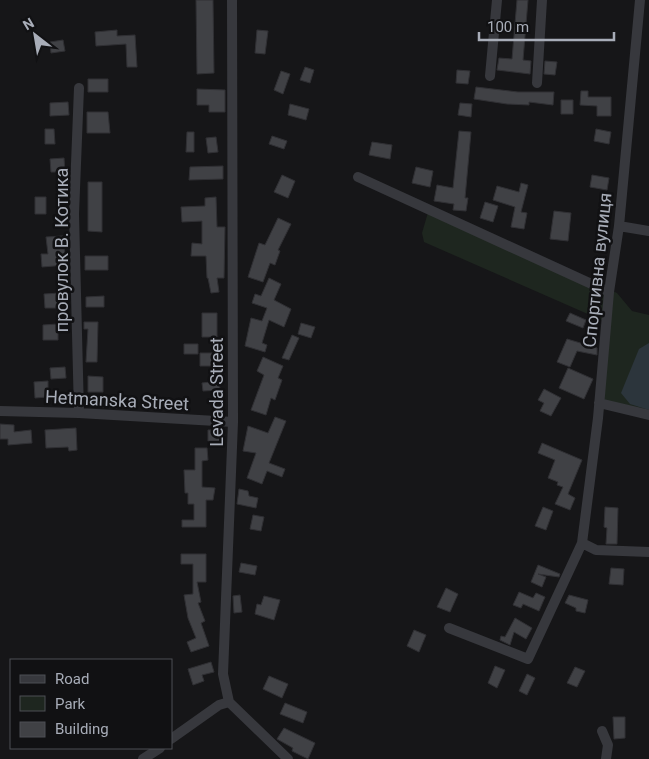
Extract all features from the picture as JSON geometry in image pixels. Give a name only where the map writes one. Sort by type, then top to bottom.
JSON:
[{"type":"street","name":"Levada Street","points":[[229,702],[223,674],[233,422],[232,0]]},
{"type":"street","points":[[490,76],[497,0]]},
{"type":"street","points":[[537,83],[542,0]]},
{"type":"street","name":"Спортивна вулиця","points":[[449,628],[528,659],[582,543],[618,226],[640,0]]},
{"type":"street","name":"провулок В. Котика","points":[[79,88],[74,214],[79,413]]},
{"type":"street","points":[[358,177],[609,292]]},
{"type":"street","points":[[618,226],[649,230]]},
{"type":"street","points":[[599,403],[649,415]]},
{"type":"street","name":"Hetmanska Street","points":[[0,411],[79,413],[233,422]]},
{"type":"street","points":[[582,543],[596,550],[649,552]]},
{"type":"street","points":[[172,738],[219,705],[229,702],[288,759]]},
{"type":"street","points":[[602,731],[608,745],[606,759]]},
{"type":"street","points":[[143,759],[158,749]]},
{"type":"green space","points":[[429,209],[617,293],[632,311],[649,315],[649,415],[599,403],[606,322],[424,242],[422,233]]},
{"type":"shaded area","points":[[649,343],[649,410],[630,404],[621,393],[639,349]]},
{"type":"building","points":[[196,0],[213,0],[214,73],[197,74]]},
{"type":"building","points":[[517,0],[528,0],[523,60],[531,61],[530,74],[497,70],[499,58],[512,59]]},
{"type":"building","points":[[117,30],[117,36],[135,35],[137,67],[127,67],[126,44],[96,46],[95,32]]},
{"type":"building","points":[[257,30],[268,31],[265,54],[255,53]]},
{"type":"building","points":[[63,40],[65,51],[51,53],[50,42]]},
{"type":"building","points":[[545,61],[557,62],[555,75],[544,74]]},
{"type":"building","points":[[305,67],[314,70],[310,83],[300,80]]},
{"type":"building","points":[[457,70],[470,71],[468,84],[456,83]]},
{"type":"building","points":[[281,71],[290,74],[283,94],[274,90]]},
{"type":"building","points":[[88,79],[108,79],[108,92],[88,92]]},
{"type":"building","points":[[476,87],[518,92],[554,92],[553,105],[529,102],[529,105],[507,104],[474,99]]},
{"type":"building","points":[[197,89],[225,90],[225,112],[209,112],[209,105],[197,105]]},
{"type":"building","points":[[581,91],[588,91],[588,97],[611,97],[611,116],[597,116],[597,106],[580,105]]},
{"type":"building","points":[[561,100],[573,100],[573,114],[561,114]]},
{"type":"building","points":[[68,102],[69,115],[50,116],[50,103]]},
{"type":"building","points":[[460,103],[472,104],[471,117],[458,115]]},
{"type":"building","points":[[290,104],[309,109],[306,120],[288,115]]},
{"type":"building","points":[[87,112],[108,112],[110,133],[87,133]]},
{"type":"building","points":[[45,129],[54,129],[55,144],[45,144]]},
{"type":"building","points":[[596,129],[611,132],[609,144],[594,141]]},
{"type":"building","points":[[459,131],[471,132],[465,198],[468,198],[466,211],[453,210],[454,204],[434,201],[437,185],[453,188]]},
{"type":"building","points":[[187,132],[194,132],[194,152],[186,152]]},
{"type":"building","points":[[272,136],[287,141],[284,149],[269,144]]},
{"type":"building","points":[[216,137],[218,152],[208,153],[206,138]]},
{"type":"building","points":[[372,142],[392,145],[390,159],[369,155]]},
{"type":"building","points":[[64,158],[65,172],[51,172],[50,159]]},
{"type":"building","points":[[223,166],[223,179],[189,180],[190,167]]},
{"type":"building","points":[[416,167],[433,171],[430,187],[412,183]]},
{"type":"building","points":[[282,175],[295,181],[288,198],[274,192]]},
{"type":"building","points":[[592,175],[609,178],[607,190],[590,187]]},
{"type":"building","points":[[88,182],[102,182],[102,232],[88,231]]},
{"type":"building","points":[[521,183],[528,185],[521,212],[527,213],[524,229],[511,227],[515,207],[493,200],[497,186],[519,192]]},
{"type":"building","points":[[35,197],[46,197],[46,214],[35,214]]},
{"type":"building","points":[[216,197],[217,227],[225,227],[224,278],[217,278],[219,292],[211,293],[207,278],[206,256],[191,256],[192,243],[202,244],[202,221],[182,222],[181,207],[205,206],[205,198]]},
{"type":"building","points":[[485,202],[498,206],[493,222],[480,218]]},
{"type":"building","points":[[554,211],[571,213],[568,241],[550,239]]},
{"type":"building","points":[[278,218],[291,224],[278,250],[280,251],[275,265],[270,263],[263,282],[248,277],[259,243],[265,245]]},
{"type":"building","points":[[63,236],[66,265],[42,267],[41,254],[48,254],[46,237]]},
{"type":"building","points":[[85,256],[108,256],[108,270],[85,270]]},
{"type":"building","points":[[269,278],[281,284],[274,300],[291,309],[284,327],[269,320],[262,343],[267,345],[265,352],[245,346],[251,318],[262,321],[267,308],[252,303],[255,294],[261,296]]},
{"type":"building","points":[[61,293],[62,308],[45,308],[44,294]]},
{"type":"building","points":[[104,296],[104,307],[86,307],[86,297]]},
{"type":"building","points":[[202,313],[217,313],[217,337],[202,337]]},
{"type":"building","points":[[570,313],[586,320],[583,328],[566,321]]},
{"type":"building","points":[[84,322],[98,322],[97,362],[86,362],[88,329],[84,329]]},
{"type":"building","points":[[301,323],[315,327],[311,338],[298,334]]},
{"type":"building","points":[[58,324],[58,340],[43,340],[43,325]]},
{"type":"building","points":[[292,335],[299,338],[289,360],[282,358]]},
{"type":"building","points":[[567,339],[597,348],[597,355],[577,351],[570,367],[557,362]]},
{"type":"building","points":[[184,344],[198,344],[198,354],[184,354]]},
{"type":"building","points":[[200,353],[216,353],[216,366],[200,366]]},
{"type":"building","points":[[263,357],[283,366],[278,378],[282,380],[275,400],[271,398],[266,415],[251,410],[264,375],[257,371]]},
{"type":"building","points":[[65,367],[66,378],[51,379],[50,368]]},
{"type":"building","points":[[568,368],[593,379],[584,399],[559,388]]},
{"type":"building","points":[[88,376],[103,377],[103,392],[88,392]]},
{"type":"building","points":[[48,381],[48,397],[35,398],[34,382]]},
{"type":"building","points":[[219,381],[220,390],[203,391],[202,383]]},
{"type":"building","points":[[544,389],[561,398],[551,416],[540,411],[544,403],[538,400]]},
{"type":"building","points":[[98,400],[120,401],[119,408],[97,407]]},
{"type":"building","points":[[275,417],[286,421],[269,463],[285,469],[282,477],[267,471],[262,484],[247,478],[256,453],[243,451],[248,426],[268,433]]},
{"type":"building","points":[[0,424],[14,425],[14,432],[31,430],[32,443],[8,445],[8,439],[0,439]]},
{"type":"building","points":[[76,428],[77,450],[69,451],[68,447],[46,448],[45,430]]},
{"type":"building","points":[[208,430],[224,430],[224,441],[208,441]]},
{"type":"building","points":[[542,443],[582,460],[568,494],[575,498],[570,510],[555,504],[563,487],[557,485],[558,482],[548,478],[555,460],[538,453]]},
{"type":"building","points":[[195,448],[207,448],[208,460],[202,461],[202,487],[215,488],[213,500],[206,500],[206,527],[182,527],[182,520],[194,520],[194,504],[188,504],[188,493],[185,493],[184,470],[195,470]]},
{"type":"building","points":[[239,489],[248,491],[249,496],[258,498],[256,508],[237,504]]},
{"type":"building","points":[[543,507],[553,511],[546,530],[535,526]]},
{"type":"building","points":[[605,507],[618,508],[617,544],[606,544],[607,528],[604,527]]},
{"type":"building","points":[[253,515],[264,517],[261,531],[250,529]]},
{"type":"building","points":[[181,554],[206,554],[206,582],[197,582],[201,602],[198,603],[205,621],[201,623],[209,646],[191,652],[187,642],[196,638],[188,618],[184,595],[193,594],[193,564],[181,564]]},
{"type":"building","points":[[241,563],[257,566],[255,575],[239,572]]},
{"type":"building","points":[[538,565],[560,574],[559,577],[538,574],[546,577],[542,587],[531,582]]},
{"type":"building","points":[[611,568],[624,569],[623,585],[609,584]]},
{"type":"building","points":[[446,588],[458,594],[450,612],[437,607]]},
{"type":"building","points":[[519,592],[533,598],[536,593],[545,597],[539,611],[523,604],[521,608],[513,605]]},
{"type":"building","points":[[240,595],[242,612],[234,613],[233,596]]},
{"type":"building","points":[[569,595],[588,600],[585,613],[576,611],[576,608],[565,603]]},
{"type":"building","points":[[264,596],[280,600],[274,620],[255,614],[257,604],[261,605]]},
{"type":"building","points":[[515,618],[532,628],[526,639],[514,632],[510,645],[500,640],[501,636],[505,637]]},
{"type":"building","points":[[414,630],[426,635],[419,652],[407,646]]},
{"type":"building","points":[[211,662],[214,672],[202,675],[204,681],[193,685],[188,669]]},
{"type":"building","points":[[495,666],[505,670],[497,688],[488,683]]},
{"type":"building","points":[[575,667],[585,671],[577,687],[567,683]]},
{"type":"building","points":[[527,674],[535,678],[527,695],[519,691]]},
{"type":"building","points":[[269,676],[288,684],[282,698],[263,689]]},
{"type":"building","points":[[285,703],[307,712],[303,723],[280,714]]},
{"type":"building","points":[[613,717],[625,717],[625,738],[614,739]]},
{"type":"building","points":[[284,728],[315,743],[308,759],[292,751],[293,748],[277,739]]}]
